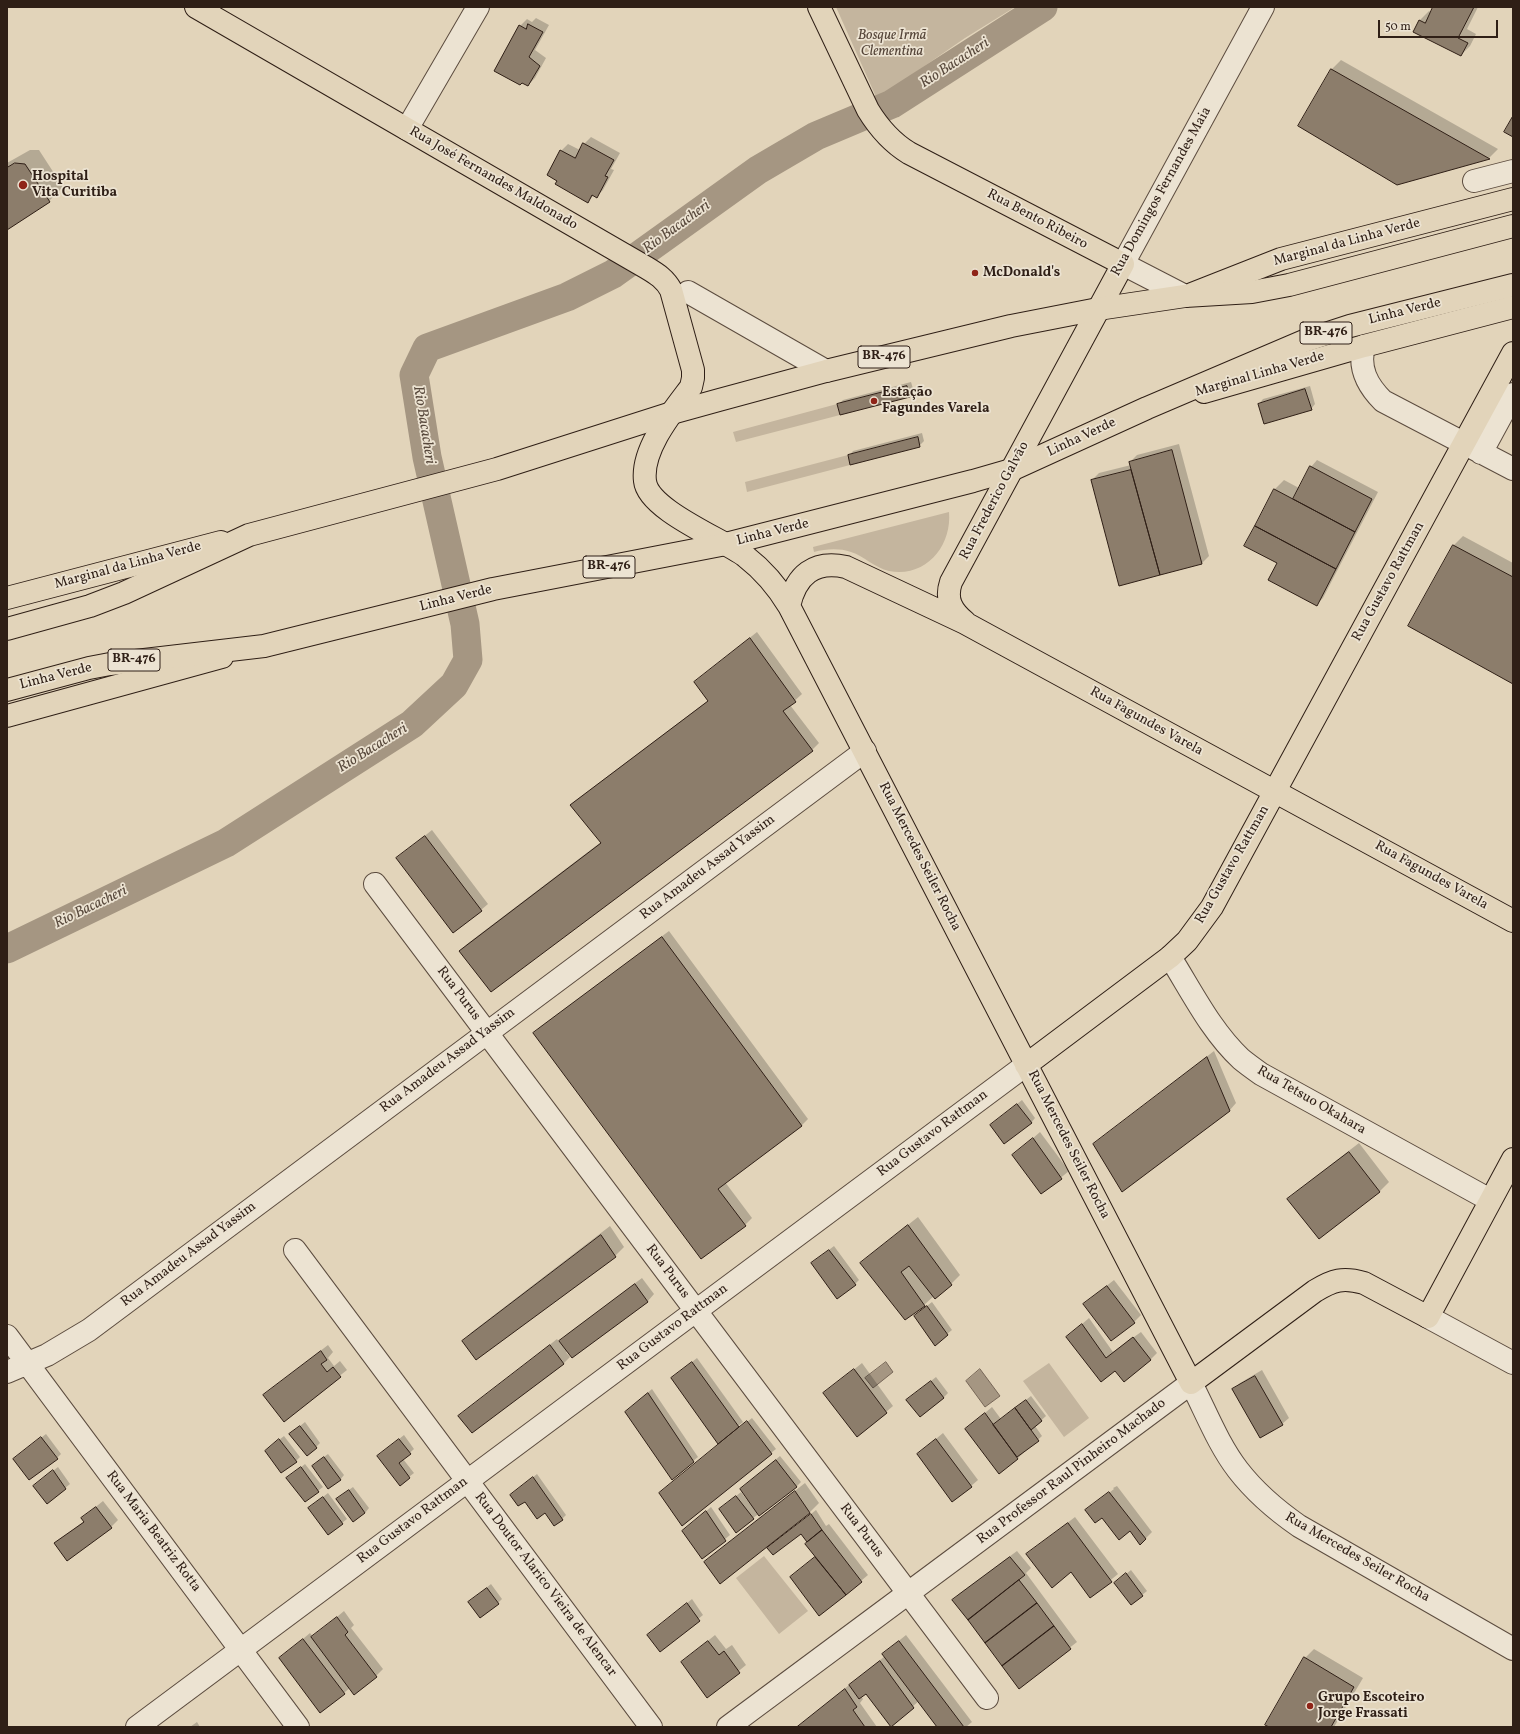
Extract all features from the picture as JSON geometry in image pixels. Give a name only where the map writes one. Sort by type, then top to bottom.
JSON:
[{"type":"main road","name":"Rua José Fernandes Maldonado","points":[[196,7],[662,277],[671,290],[693,378],[691,387],[660,430],[648,456],[645,476],[646,488],[654,499],[669,511],[726,544]]},
{"type":"main road","name":"Rua Bento Ribeiro","points":[[818,7],[862,99],[874,121],[891,141],[909,153],[1123,264]]},
{"type":"main road","name":"Marginal da Linha Verde","points":[[1185,296],[1281,259],[1513,199]]},
{"type":"main road","name":"BR-476","points":[[7,629],[90,606],[124,593],[249,535],[517,463],[672,413],[826,371],[976,334],[1098,309],[1185,296],[1252,292],[1289,285],[1513,226]]},
{"type":"main road","name":"Rua Domingos Fernandes Maia","points":[[1061,378],[1123,264]]},
{"type":"main road","name":"Linha Verde","points":[[7,690],[89,668],[110,664],[264,646],[493,589],[726,544],[801,526],[1011,470],[1147,408],[1284,348],[1311,338],[1350,326],[1513,285]]},
{"type":"main road","name":"Marginal Linha Verde","points":[[1147,408],[1364,346],[1513,307]]},
{"type":"main road","name":"Rua Gustavo Rattman","points":[[1026,1065],[1170,958],[1186,941],[1212,907],[1275,791],[1472,449],[1513,353]]},
{"type":"main road","name":"Rua Frederico Galvão","points":[[965,623],[951,608],[948,591],[951,582],[1061,378]]},
{"type":"main road","name":"Marginal da Linha Verde","points":[[7,598],[249,535]]},
{"type":"main road","name":"Rua Mercedes Seiler Rocha","points":[[726,544],[744,555],[760,568],[775,584],[790,606],[1191,1383]]},
{"type":"main road","name":"Rua Fagundes Varela","points":[[790,606],[793,591],[799,580],[816,568],[834,564],[846,567],[965,623],[1513,921]]},
{"type":"main road","points":[[7,716],[264,646]]},
{"type":"main road","points":[[1428,1317],[1513,1159]]},
{"type":"main road","name":"Rua Professor Raul Pinheiro Machado","points":[[1191,1383],[1315,1291],[1337,1280],[1353,1280],[1364,1283],[1428,1317]]},
{"type":"street","points":[[407,130],[478,7]]},
{"type":"street","name":"Rua Domingos Fernandes Maia","points":[[1123,264],[1263,7]]},
{"type":"street","points":[[1474,181],[1513,171]]},
{"type":"street","name":"Rua Bento Ribeiro","points":[[1123,264],[1185,296]]},
{"type":"street","points":[[688,292],[826,371]]},
{"type":"street","points":[[1364,346],[1362,368],[1366,380],[1374,392],[1383,401],[1472,449],[1513,469]]},
{"type":"street","points":[[1472,449],[1513,394]]},
{"type":"street","name":"Rua Amadeu Assad Yassim","points":[[7,1372],[28,1364],[52,1352],[88,1330],[865,751]]},
{"type":"street","name":"Rua Purus","points":[[376,884],[987,1698]]},
{"type":"street","name":"Rua Tetsuo Okahara","points":[[1170,958],[1214,1026],[1241,1059],[1261,1074],[1490,1200]]},
{"type":"street","name":"Rua Gustavo Rattman","points":[[137,1727],[1026,1065]]},
{"type":"street","name":"Rua Doutor Alarico Vieira de Alencar","points":[[295,1250],[651,1727]]},
{"type":"street","points":[[1428,1317],[1513,1363]]},
{"type":"street","name":"Rua Maria Beatriz Rotta","points":[[7,1336],[298,1727]]},
{"type":"street","name":"Rua Professor Raul Pinheiro Machado","points":[[728,1727],[1191,1383]]},
{"type":"street","name":"Rua Mercedes Seiler Rocha","points":[[1191,1383],[1223,1446],[1238,1469],[1257,1492],[1275,1510],[1299,1526],[1513,1649]]},
{"type":"green space","name":"Bosque Irmã Clementina","points":[[836,7],[1015,7],[965,38],[877,99]]},
{"type":"green space","points":[[837,404],[840,415],[736,442],[733,432]]},
{"type":"green space","points":[[848,455],[850,465],[747,492],[745,482]]},
{"type":"green space","points":[[949,512],[949,525],[946,537],[941,547],[934,557],[914,570],[902,572],[889,571],[856,554],[837,549],[814,552],[813,547]]},
{"type":"green space","points":[[1049,1363],[1089,1418],[1064,1437],[1023,1381]]},
{"type":"green space","points":[[764,1556],[808,1611],[779,1634],[736,1578]]},
{"type":"shaded area","points":[[886,1362],[893,1372],[873,1388],[865,1378]]},
{"type":"shaded area","points":[[980,1369],[1000,1396],[985,1407],[966,1381]]},
{"type":"building","points":[[1433,7],[1474,7],[1458,38],[1468,43],[1461,56],[1413,32],[1419,20],[1425,23]]},
{"type":"building","points":[[528,24],[543,32],[529,57],[540,66],[528,86],[522,83],[520,85],[494,71],[519,25],[526,29]]},
{"type":"building","points":[[1331,69],[1490,159],[1397,185],[1298,126]]},
{"type":"building","points":[[1513,116],[1513,137],[1504,132]]},
{"type":"building","points":[[583,143],[614,160],[605,176],[608,177],[597,198],[592,195],[588,203],[555,184],[557,181],[547,175],[560,150],[575,158]]},
{"type":"building","name":"Hospital Vita Curitiba","points":[[15,163],[25,164],[50,202],[7,230],[7,168]]},
{"type":"building","name":"Estação Fagundes Varela","points":[[907,386],[910,397],[840,415],[837,404]]},
{"type":"building","points":[[1305,389],[1312,410],[1264,424],[1258,404]]},
{"type":"building","name":"Estação Fagundes Varela","points":[[918,437],[920,447],[850,465],[848,455]]},
{"type":"building","points":[[1172,450],[1202,564],[1160,575],[1129,462]]},
{"type":"building","points":[[1310,466],[1372,499],[1355,532],[1293,499]]},
{"type":"building","points":[[1131,470],[1160,575],[1119,586],[1091,480]]},
{"type":"building","points":[[1274,489],[1355,532],[1336,569],[1255,526]]},
{"type":"building","points":[[1255,526],[1336,569],[1317,606],[1268,580],[1277,563],[1244,546]]},
{"type":"building","points":[[1453,545],[1513,577],[1513,684],[1408,626]]},
{"type":"building","points":[[750,638],[796,702],[783,711],[813,751],[491,992],[459,951],[601,843],[570,805],[708,701],[694,682]]},
{"type":"building","points":[[425,836],[482,911],[453,933],[396,858]]},
{"type":"building","points":[[662,937],[802,1126],[718,1189],[746,1226],[701,1259],[533,1033]]},
{"type":"building","points":[[1207,1057],[1230,1111],[1122,1192],[1093,1144]]},
{"type":"building","points":[[1017,1104],[1032,1123],[1004,1144],[990,1125]]},
{"type":"building","points":[[1033,1138],[1062,1179],[1041,1194],[1012,1155]]},
{"type":"building","points":[[1349,1152],[1380,1192],[1319,1239],[1287,1199]]},
{"type":"building","points":[[908,1225],[952,1285],[935,1299],[909,1266],[901,1272],[925,1306],[905,1320],[860,1263]]},
{"type":"building","points":[[601,1235],[616,1257],[476,1360],[462,1341]]},
{"type":"building","points":[[829,1250],[856,1285],[837,1299],[811,1263]]},
{"type":"building","points":[[635,1284],[648,1302],[572,1358],[559,1341]]},
{"type":"building","points":[[1107,1286],[1135,1323],[1111,1341],[1083,1304]]},
{"type":"building","points":[[927,1306],[948,1335],[935,1346],[914,1316]]},
{"type":"building","points":[[1082,1324],[1106,1358],[1133,1337],[1151,1360],[1124,1382],[1115,1371],[1101,1382],[1066,1337]]},
{"type":"building","points":[[550,1345],[564,1364],[472,1433],[458,1416]]},
{"type":"building","points":[[321,1351],[327,1360],[321,1364],[327,1372],[333,1367],[341,1377],[284,1422],[263,1395]]},
{"type":"building","points":[[692,1362],[739,1427],[718,1444],[671,1378]]},
{"type":"building","points":[[854,1369],[887,1413],[857,1437],[823,1393]]},
{"type":"building","points":[[1255,1376],[1283,1425],[1260,1438],[1232,1389]]},
{"type":"building","points":[[931,1381],[944,1398],[920,1417],[906,1400]]},
{"type":"building","points":[[648,1393],[694,1462],[672,1480],[625,1412]]},
{"type":"building","points":[[1026,1400],[1042,1421],[1031,1430],[1015,1408]]},
{"type":"building","points":[[1015,1408],[1039,1441],[1017,1457],[993,1425]]},
{"type":"building","points":[[985,1413],[1018,1459],[999,1474],[965,1429]]},
{"type":"building","points":[[747,1421],[772,1454],[682,1526],[659,1493]]},
{"type":"building","points":[[300,1426],[317,1448],[307,1456],[289,1434]]},
{"type":"building","points":[[41,1437],[58,1459],[29,1480],[13,1459]]},
{"type":"building","points":[[279,1439],[297,1462],[281,1473],[265,1451]]},
{"type":"building","points":[[399,1439],[411,1454],[399,1463],[410,1478],[400,1486],[377,1456]]},
{"type":"building","points":[[936,1439],[972,1487],[952,1502],[917,1454]]},
{"type":"building","points":[[324,1457],[341,1480],[328,1489],[312,1466]]},
{"type":"building","points":[[776,1460],[797,1487],[759,1516],[740,1489]]},
{"type":"building","points":[[301,1467],[319,1492],[305,1502],[286,1478]]},
{"type":"building","points":[[53,1470],[66,1489],[47,1504],[33,1486]]},
{"type":"building","points":[[533,1477],[563,1520],[554,1526],[545,1513],[537,1519],[525,1502],[518,1506],[510,1495]]},
{"type":"building","points":[[349,1490],[365,1513],[353,1522],[336,1499]]},
{"type":"building","points":[[795,1491],[810,1513],[720,1584],[704,1562]]},
{"type":"building","points":[[1109,1492],[1146,1539],[1140,1545],[1130,1531],[1119,1540],[1102,1518],[1095,1523],[1085,1510]]},
{"type":"building","points":[[736,1496],[754,1519],[736,1533],[719,1509]]},
{"type":"building","points":[[323,1497],[343,1524],[328,1535],[308,1508]]},
{"type":"building","points":[[96,1507],[112,1528],[67,1561],[54,1543],[84,1522],[81,1518]]},
{"type":"building","points":[[706,1511],[726,1541],[702,1559],[682,1531]]},
{"type":"building","points":[[811,1514],[822,1530],[807,1542],[801,1534],[773,1555],[767,1548]]},
{"type":"building","points":[[1068,1523],[1112,1582],[1090,1598],[1071,1572],[1052,1588],[1026,1554]]},
{"type":"building","points":[[822,1530],[862,1582],[846,1595],[805,1544]]},
{"type":"building","points":[[815,1557],[846,1595],[819,1616],[790,1577]]},
{"type":"building","points":[[1010,1557],[1025,1575],[968,1620],[952,1600]]},
{"type":"building","points":[[1126,1573],[1143,1596],[1131,1605],[1114,1583]]},
{"type":"building","points":[[1019,1580],[1037,1603],[985,1643],[968,1620]]},
{"type":"building","points":[[487,1588],[499,1604],[480,1618],[468,1602]]},
{"type":"building","points":[[687,1603],[700,1621],[660,1652],[647,1635]]},
{"type":"building","points":[[1037,1603],[1054,1626],[1002,1666],[985,1643]]},
{"type":"building","points":[[337,1617],[348,1632],[345,1635],[377,1677],[354,1695],[311,1637]]},
{"type":"building","points":[[1054,1626],[1071,1649],[1019,1689],[1002,1666]]},
{"type":"building","points":[[303,1639],[345,1694],[320,1713],[279,1658]]},
{"type":"building","points":[[708,1641],[719,1655],[724,1651],[740,1673],[707,1698],[681,1662]]},
{"type":"building","points":[[899,1641],[964,1727],[937,1727],[882,1654]]},
{"type":"building","name":"Grupo Escoteiro Jorge Frassati","points":[[1304,1657],[1354,1687],[1331,1727],[1269,1727],[1265,1725]]},
{"type":"building","points":[[880,1661],[914,1708],[891,1727],[866,1694],[859,1699],[849,1685]]},
{"type":"building","points":[[845,1689],[857,1707],[853,1710],[865,1727],[797,1727]]},
{"type":"waterway","name":"Rio Bacacheri","points":[[7,949],[226,843],[412,724],[454,685],[468,660],[465,624],[427,457],[414,375],[427,348],[567,297],[613,274],[758,170],[816,136],[892,104],[1043,7]]},
{"type":"place","name":"Hospital Vita Curitiba","points":[[23,185]]},
{"type":"place","name":"McDonald's","points":[[975,273]]},
{"type":"place","name":"Estação Fagundes Varela","points":[[874,401]]},
{"type":"place","name":"Grupo Escoteiro Jorge Frassati","points":[[1310,1706]]}]
